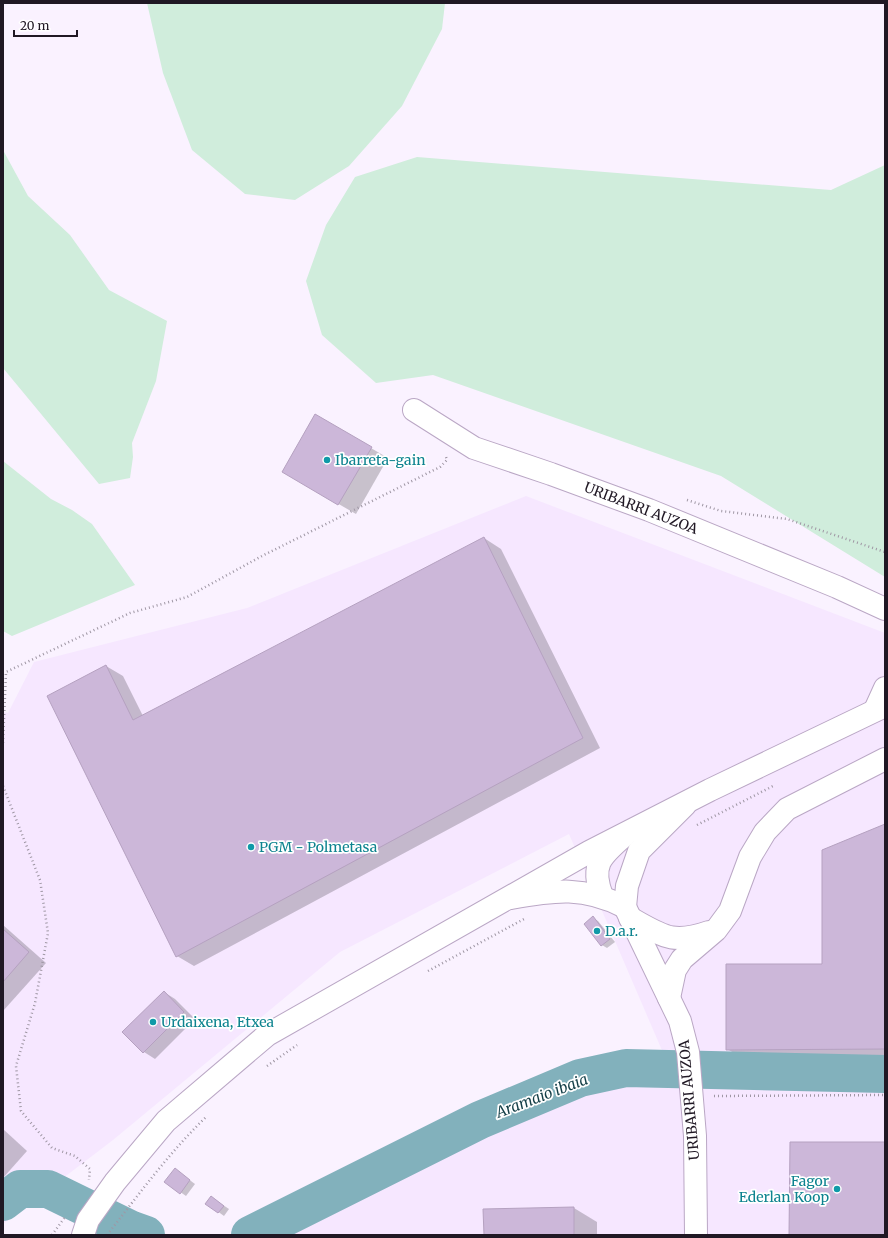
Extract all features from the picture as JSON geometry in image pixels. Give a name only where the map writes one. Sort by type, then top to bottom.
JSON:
[{"type":"street","name":"URIBARRI AUZOA","points":[[414,410],[474,448],[551,474],[649,510],[837,587],[878,606]]},
{"type":"street","points":[[878,606],[885,620]]},
{"type":"street","points":[[79,1226],[166,1121],[267,1034],[631,830],[880,708],[885,688]]},
{"type":"street","points":[[669,998],[674,970],[682,959],[716,930],[730,911],[750,857],[765,832],[787,809],[885,759]]},
{"type":"street","points":[[627,906],[639,852],[690,800]]},
{"type":"street","points":[[602,896],[596,876],[598,867],[606,852],[631,830]]},
{"type":"street","points":[[569,864],[593,865],[621,880],[627,906]]},
{"type":"street","points":[[508,898],[564,890],[602,896],[627,906],[657,933],[677,940]]},
{"type":"street","name":"URIBARRI AUZOA","points":[[627,906],[680,1021],[688,1052],[694,1136],[696,1235]]},
{"type":"street","points":[[648,954],[663,943],[695,937],[716,930]]},
{"type":"path","points":[[3,743],[5,673],[130,613],[187,597],[440,466],[447,460],[444,453]]},
{"type":"path","points":[[684,499],[721,511],[787,519],[885,552]]},
{"type":"path","points":[[693,827],[779,783]]},
{"type":"path","points":[[3,786],[40,880],[48,933],[35,1003],[16,1066],[21,1111],[52,1148],[75,1156],[90,1169],[89,1181]]},
{"type":"path","points":[[423,973],[530,916]]},
{"type":"path","points":[[266,1067],[304,1041]]},
{"type":"path","points":[[691,1096],[885,1095]]},
{"type":"path","points":[[107,1235],[179,1144],[207,1117]]},
{"type":"path","points":[[52,1235],[79,1226]]},
{"type":"shaded area","points":[[526,496],[885,633],[885,1235],[271,1235],[527,1118],[667,1062],[569,834],[340,952],[113,1140],[3,1224],[3,712],[8,713],[34,662],[247,608]]},
{"type":"green space","points":[[147,3],[445,3],[442,29],[402,106],[349,166],[295,200],[245,194],[192,150],[163,73]]},
{"type":"green space","points":[[3,150],[28,196],[70,235],[109,290],[167,321],[156,381],[132,443],[133,457],[130,478],[99,484],[3,368]]},
{"type":"green space","points":[[417,157],[831,190],[885,165],[885,577],[721,476],[433,375],[376,383],[322,335],[306,281],[326,225],[355,177]]},
{"type":"green space","points":[[3,461],[51,499],[72,510],[92,524],[135,585],[12,636],[3,631]]},
{"type":"building","name":"Ibarreta-gain","points":[[315,414],[372,447],[338,505],[282,472]]},
{"type":"building","name":"PGM - Polmetasa","points":[[484,537],[583,738],[176,957],[47,696],[106,665],[133,720]]},
{"type":"building","points":[[885,824],[885,1049],[726,1050],[726,964],[822,964],[822,850]]},
{"type":"building","name":"D.a.r.","points":[[593,916],[610,939],[601,946],[584,924]]},
{"type":"building","points":[[3,929],[29,952],[3,982]]},
{"type":"building","name":"Urdaixena, Etxea","points":[[164,991],[184,1012],[143,1053],[122,1032]]},
{"type":"building","name":"Fagor Ederlan Koop","points":[[790,1142],[885,1142],[885,1235],[789,1235]]},
{"type":"building","points":[[175,1168],[190,1180],[180,1194],[164,1182]]},
{"type":"building","points":[[211,1196],[224,1206],[218,1213],[205,1204]]},
{"type":"building","points":[[574,1207],[574,1235],[484,1235],[483,1209]]},
{"type":"waterway","name":"Aramaio ibaia","points":[[250,1235],[480,1120],[580,1078],[626,1068],[885,1074]]},
{"type":"waterway","name":"Aramaio ibaia","points":[[3,1202],[20,1189],[48,1189],[132,1230],[146,1235]]},
{"type":"place","name":"Ibarreta-gain","points":[[327,460]]},
{"type":"place","name":"PGM - Polmetasa","points":[[251,847]]},
{"type":"place","name":"D.a.r.","points":[[597,931]]},
{"type":"place","name":"Urdaixena, Etxea","points":[[153,1022]]},
{"type":"place","name":"Fagor Ederlan Koop","points":[[837,1189]]}]
